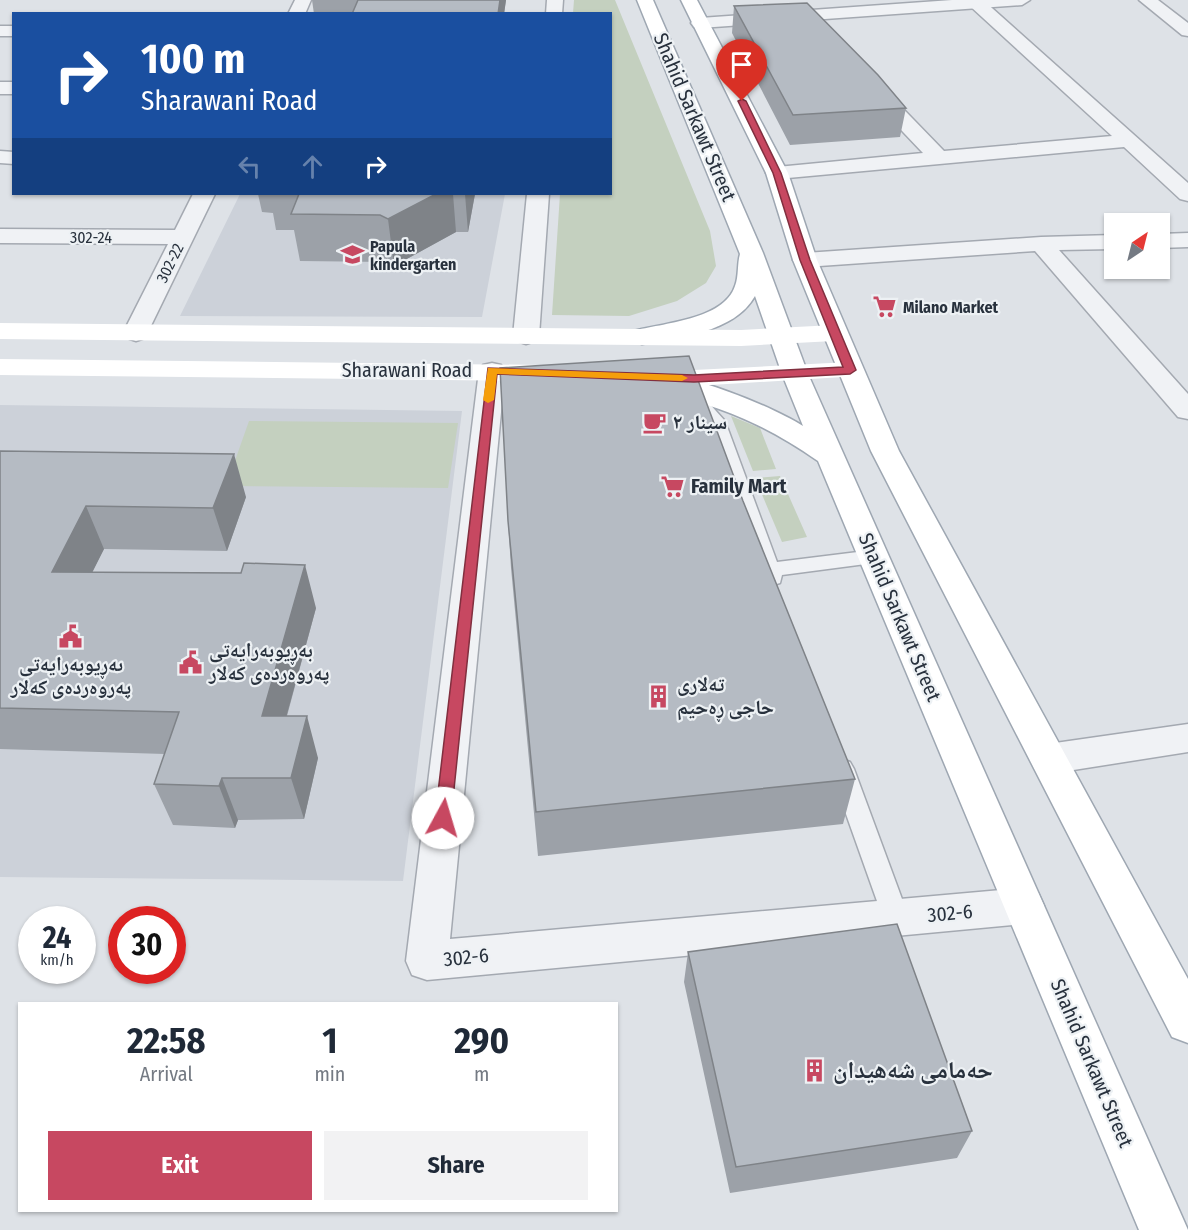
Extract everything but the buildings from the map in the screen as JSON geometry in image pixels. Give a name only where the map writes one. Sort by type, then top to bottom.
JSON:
[{"type":"main road","name":"Shahid Sarkawt Street","points":[[645,0],[777,173],[805,260],[885,451],[1188,1022]]},
{"type":"main road","name":"Shahid Sarkawt Street","points":[[694,12],[698,67],[751,253],[795,374],[1164,1230]]},
{"type":"main road","points":[[642,336],[693,325],[714,318],[729,309],[741,298],[747,286],[751,253]]},
{"type":"main road","name":"Sharawani Road","points":[[0,331],[741,338],[834,333]]},
{"type":"main road","name":"Sharawani Road","points":[[0,367],[492,371],[572,374]]},
{"type":"main road","points":[[831,457],[799,434],[767,416],[727,399],[629,376],[694,378],[850,370]]},
{"type":"street","points":[[694,12],[804,16],[1022,0]]},
{"type":"street","points":[[1147,0],[1188,31]]},
{"type":"street","points":[[977,3],[1126,141],[1188,194]]},
{"type":"street","points":[[804,16],[820,33]]},
{"type":"street","points":[[860,74],[939,158]]},
{"type":"street","points":[[777,173],[1126,141]]},
{"type":"street","name":"302-22","points":[[136,333],[203,195]]},
{"type":"street","points":[[526,336],[538,195]]},
{"type":"street","name":"302-24","points":[[0,236],[182,237]]},
{"type":"street","points":[[1170,241],[1188,240]]},
{"type":"street","points":[[805,260],[1041,244],[1104,242]]},
{"type":"street","points":[[1041,244],[1188,411]]},
{"type":"street","name":"302-6","points":[[492,371],[427,961],[1024,906]]},
{"type":"street","points":[[1048,759],[1188,738]]},
{"type":"lane","points":[[686,388],[716,421],[778,592]]},
{"type":"lane","points":[[770,570],[874,557]]},
{"type":"lane","points":[[835,750],[896,918]]},
{"type":"shaded area","name":"Papula kindergarten","points":[[240,195],[505,195],[482,317],[180,316]]},
{"type":"shaded area","name":"بەڕیوبەرایەتی پەروەردەی کەلار","points":[[0,405],[462,411],[403,881],[0,877]]},
{"type":"green space","points":[[574,0],[615,0],[710,231],[716,266],[706,283],[677,301],[629,316],[552,315],[560,195],[612,195],[612,12],[573,12]]},
{"type":"green space","points":[[731,416],[760,428],[776,469],[753,471]]},
{"type":"green space","points":[[249,421],[458,423],[448,488],[226,486]]},
{"type":"green space","points":[[780,476],[807,537],[782,542],[755,478]]},
{"type":"slow traffic","points":[[488,400],[492,371],[682,378]]},
{"type":"place","name":"Papula kindergarten","points":[[352,255]]},
{"type":"place","name":"Milano Market","points":[[885,307]]},
{"type":"place","name":"سینار ٢","points":[[655,422]]},
{"type":"place","name":"Family Mart","points":[[673,486]]},
{"type":"place","name":"ىەڕیوبەرایەتی پەروەردەی کەلار","points":[[71,636]]},
{"type":"place","name":"بەڕیوبەرایەتی پەروەردەی کەلار","points":[[191,662]]},
{"type":"place","name":"تەلاری حاجی ڕەحیم","points":[[659,696]]},
{"type":"place","name":"حەمامی شەهیدان","points":[[815,1070]]},
{"type":"route","points":[[443,818],[492,371],[694,378],[850,370],[805,260],[777,173],[742,101]]}]
